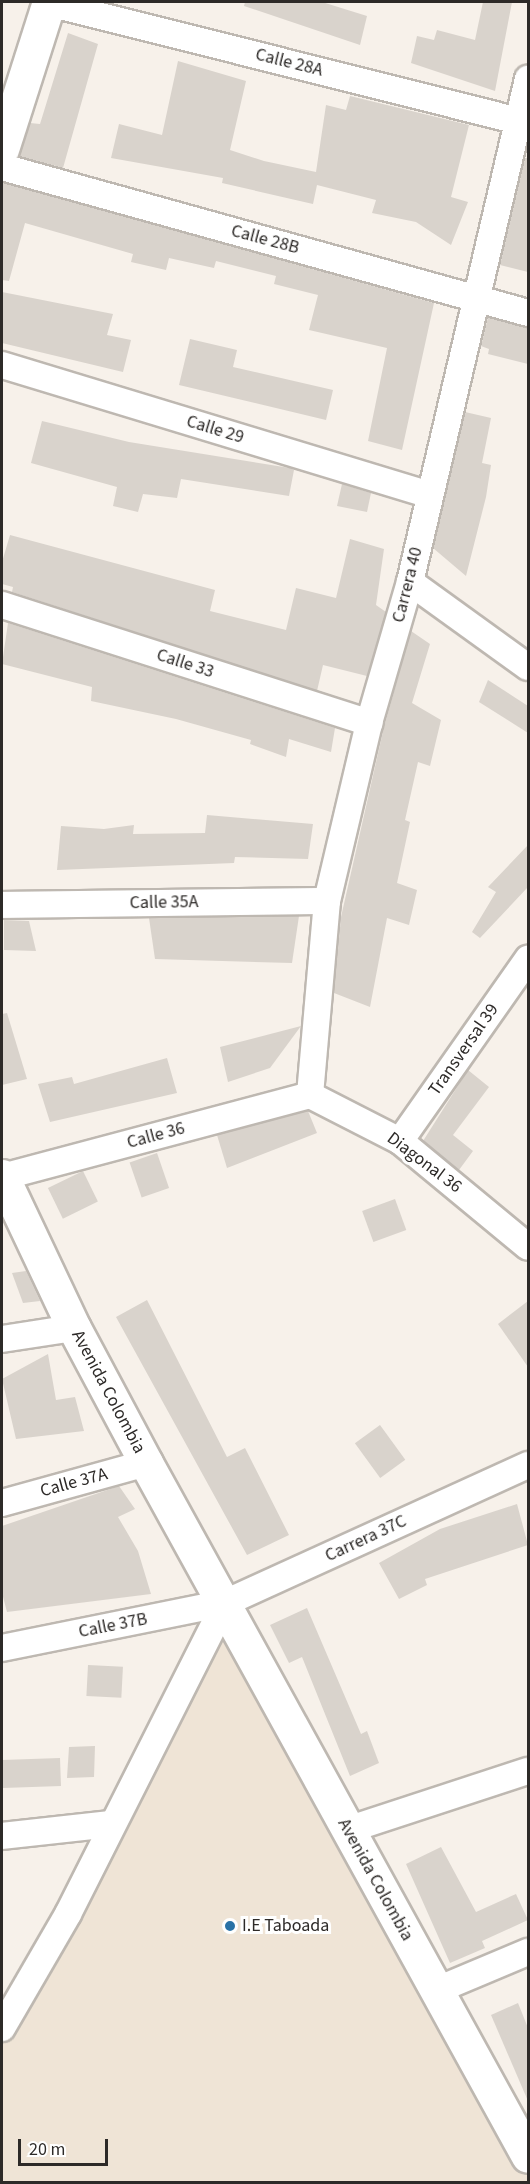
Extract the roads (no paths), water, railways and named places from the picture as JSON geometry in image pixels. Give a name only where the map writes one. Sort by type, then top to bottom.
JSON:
[{"type":"street","name":"Calle 28A","points":[[49,2],[524,122]]},
{"type":"street","points":[[2,149],[49,2]]},
{"type":"street","name":"Carrera 40","points":[[310,1095],[327,901],[369,723],[410,582],[477,298],[524,122],[528,79]]},
{"type":"street","name":"Calle 28B","points":[[2,168],[528,313]]},
{"type":"street","name":"Calle 29","points":[[2,365],[429,495]]},
{"type":"street","points":[[410,582],[528,667]]},
{"type":"street","name":"Calle 33","points":[[2,605],[369,723]]},
{"type":"street","name":"Calle 35A","points":[[2,905],[327,901]]},
{"type":"street","name":"Transversal 39","points":[[400,1141],[528,959]]},
{"type":"street","name":"Diagonal 36","points":[[310,1095],[400,1141],[528,1247]]},
{"type":"street","name":"Calle 36","points":[[2,1176],[310,1095]]},
{"type":"street","name":"Avenida Colombia","points":[[2,1176],[74,1328],[146,1463],[225,1603],[435,1991],[526,2144]]},
{"type":"street","points":[[2,1339],[74,1328]]},
{"type":"street","name":"Calle 37A","points":[[2,1503],[146,1463]]},
{"type":"street","name":"Carrera 37C","points":[[225,1603],[521,1471]]},
{"type":"street","points":[[2,2028],[8,2004],[68,1914],[111,1824],[225,1603]]},
{"type":"street","name":"Calle 37B","points":[[2,1648],[225,1603]]},
{"type":"street","points":[[348,1830],[528,1771]]},
{"type":"street","points":[[2,1836],[111,1824]]},
{"type":"street","points":[[435,1991],[528,1952]]},
{"type":"place","name":"I.E Taboada","points":[[230,1926]]}]
